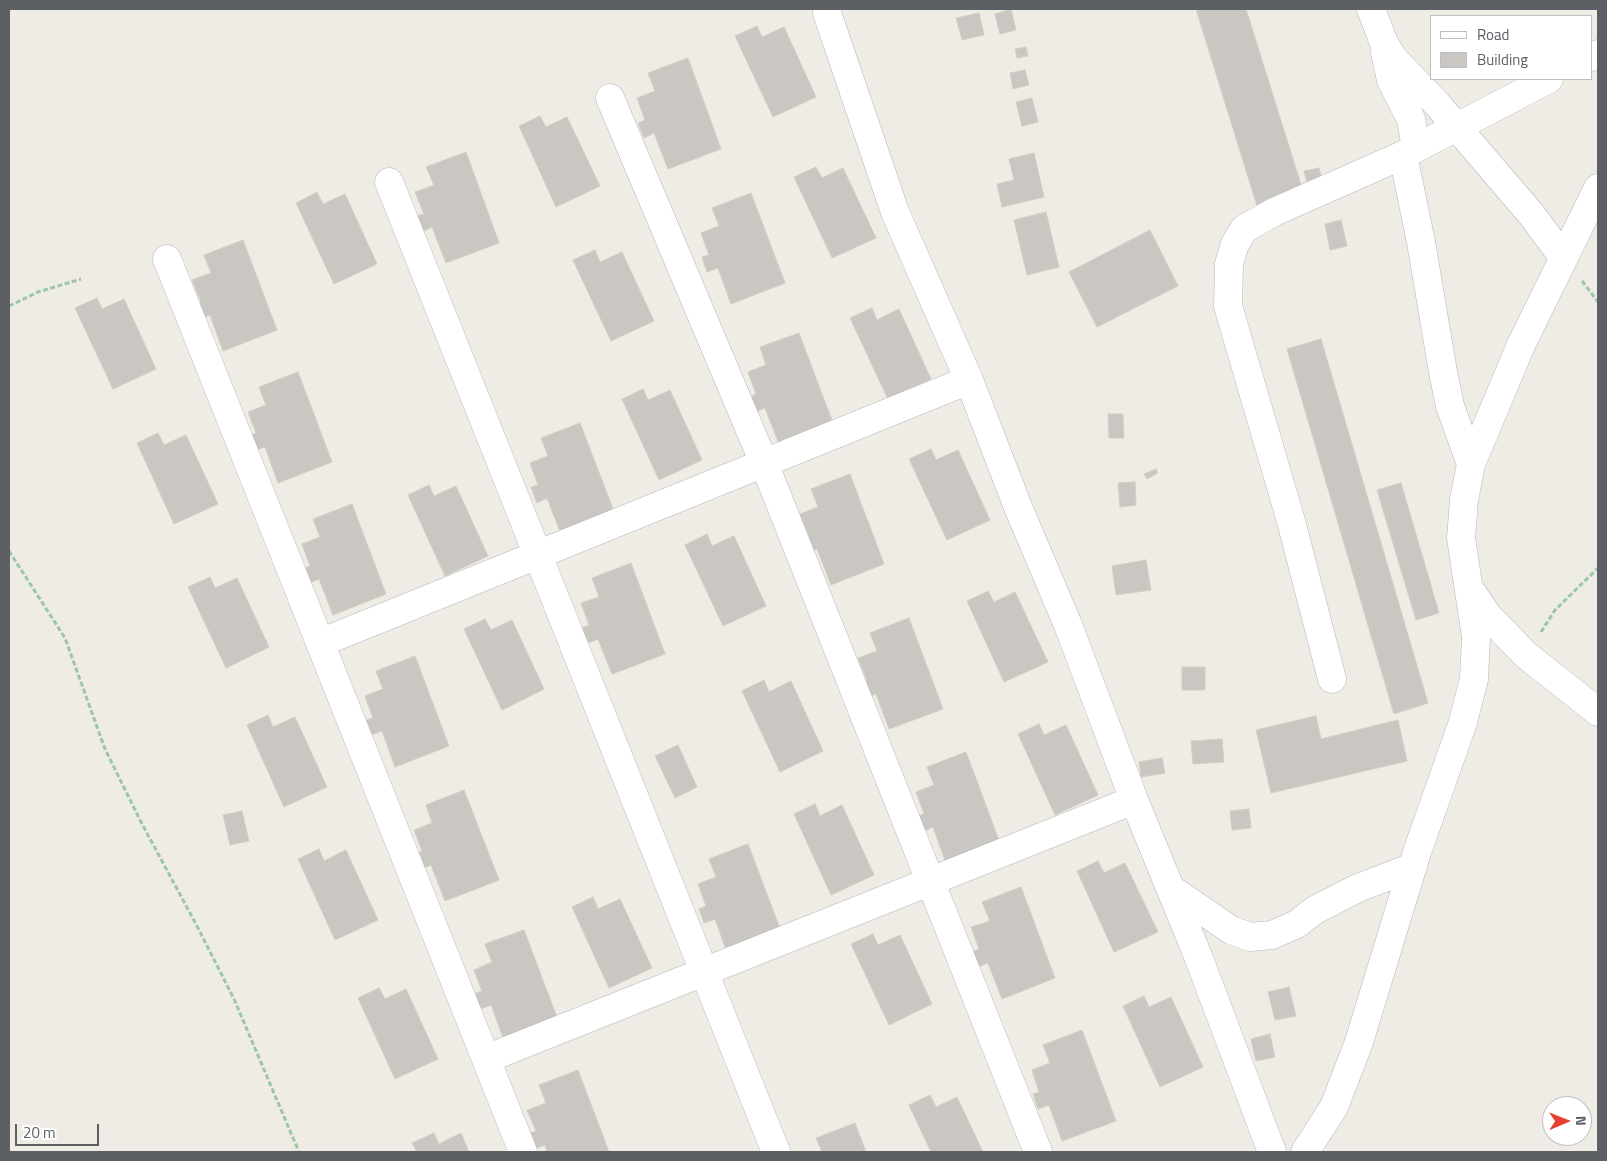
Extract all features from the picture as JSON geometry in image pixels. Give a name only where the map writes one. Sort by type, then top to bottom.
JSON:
[{"type":"street","points":[[1371,9],[1384,43],[1391,80],[1411,119],[1409,152],[1442,372],[1450,406],[1471,464]]},
{"type":"street","points":[[827,13],[895,212],[969,380],[1018,506],[1068,625],[1134,800],[1171,889],[1272,1152]]},
{"type":"street","points":[[1384,43],[1404,70],[1457,126],[1531,214],[1563,257]]},
{"type":"street","points":[[1332,679],[1291,521],[1228,306],[1229,264],[1235,244],[1244,229],[1274,212],[1409,152],[1547,80]]},
{"type":"street","points":[[610,98],[764,463],[1038,1152]]},
{"type":"street","points":[[389,182],[776,1152]]},
{"type":"street","points":[[1305,1152],[1334,1107],[1342,1088],[1362,1032],[1413,867],[1463,722],[1474,679],[1476,637],[1461,538],[1464,500],[1471,464],[1521,345],[1598,188]]},
{"type":"street","points":[[167,259],[523,1152]]},
{"type":"street","points":[[320,643],[969,380]]},
{"type":"street","points":[[1467,586],[1488,616],[1526,655],[1598,712]]},
{"type":"street","points":[[486,1059],[1134,800]]},
{"type":"street","points":[[1171,889],[1231,930],[1250,937],[1272,935],[1290,927],[1315,910],[1358,888],[1413,867]]},
{"type":"path","points":[[9,306],[38,292],[81,279]]},
{"type":"path","points":[[9,551],[65,638],[105,749],[234,999],[299,1152]]},
{"type":"path","points":[[1526,655],[1555,610],[1598,568]]},
{"type":"building","points":[[1011,9],[1016,30],[1000,34],[995,14]]},
{"type":"building","points":[[1196,9],[1246,9],[1303,191],[1257,206]]},
{"type":"building","points":[[979,13],[984,35],[962,40],[956,18]]},
{"type":"building","points":[[757,26],[762,37],[784,27],[816,97],[773,117],[735,36]]},
{"type":"building","points":[[1026,47],[1028,56],[1017,58],[1015,49]]},
{"type":"building","points":[[688,58],[721,149],[668,169],[654,133],[644,138],[638,123],[645,120],[637,98],[655,91],[648,73]]},
{"type":"building","points":[[1025,70],[1029,85],[1013,89],[1010,73]]},
{"type":"building","points":[[1032,98],[1038,122],[1022,126],[1016,102]]},
{"type":"building","points":[[540,116],[546,127],[567,117],[600,186],[556,207],[519,126]]},
{"type":"building","points":[[466,152],[499,243],[446,263],[432,227],[422,232],[416,216],[424,214],[415,192],[434,185],[426,167]]},
{"type":"building","points":[[1034,153],[1044,197],[1002,207],[997,184],[1014,180],[1009,159]]},
{"type":"building","points":[[816,167],[822,178],[843,168],[876,238],[832,258],[794,177]]},
{"type":"building","points":[[1319,168],[1323,183],[1308,187],[1304,171]]},
{"type":"building","points":[[317,192],[323,204],[345,194],[377,264],[334,284],[296,203]]},
{"type":"building","points":[[751,193],[785,283],[731,304],[718,268],[707,272],[702,257],[709,255],[701,233],[719,226],[712,208]]},
{"type":"building","points":[[1046,212],[1059,267],[1027,275],[1014,220]]},
{"type":"building","points":[[1341,220],[1347,246],[1330,250],[1325,224]]},
{"type":"building","points":[[1150,230],[1178,286],[1097,327],[1069,272]]},
{"type":"building","points":[[243,240],[277,330],[223,351],[210,315],[200,319],[194,304],[201,302],[192,280],[211,273],[204,255]]},
{"type":"building","points":[[595,250],[600,262],[622,252],[654,321],[611,341],[573,260]]},
{"type":"building","points":[[97,298],[102,309],[124,299],[156,369],[113,389],[75,308]]},
{"type":"building","points":[[872,308],[877,320],[899,309],[931,379],[888,399],[850,318]]},
{"type":"building","points":[[799,333],[833,423],[779,444],[765,408],[755,412],[750,397],[756,394],[748,372],[766,365],[760,347]]},
{"type":"building","points":[[1321,339],[1428,703],[1394,714],[1287,349]]},
{"type":"building","points":[[298,372],[332,462],[278,483],[265,447],[254,451],[249,436],[256,433],[248,412],[266,405],[259,387]]},
{"type":"building","points":[[643,389],[648,400],[670,390],[702,460],[659,480],[622,399]]},
{"type":"building","points":[[1108,414],[1123,414],[1124,438],[1109,438]]},
{"type":"building","points":[[580,423],[615,514],[561,534],[547,498],[537,503],[531,487],[538,485],[530,463],[548,456],[541,438]]},
{"type":"building","points":[[158,433],[164,445],[186,435],[218,504],[174,524],[137,443]]},
{"type":"building","points":[[931,449],[936,460],[958,450],[990,520],[947,540],[909,459]]},
{"type":"building","points":[[1156,469],[1158,473],[1147,479],[1144,474]]},
{"type":"building","points":[[850,474],[884,564],[831,585],[817,549],[807,553],[801,538],[808,535],[800,514],[818,507],[811,489]]},
{"type":"building","points":[[1135,482],[1136,505],[1120,507],[1118,483]]},
{"type":"building","points":[[1401,483],[1439,613],[1416,620],[1377,490]]},
{"type":"building","points":[[429,485],[434,496],[456,486],[488,556],[445,576],[408,495]]},
{"type":"building","points":[[352,504],[386,594],[333,615],[319,579],[309,583],[303,569],[310,566],[302,544],[320,537],[313,519]]},
{"type":"building","points":[[707,534],[712,546],[734,536],[766,606],[723,626],[685,545]]},
{"type":"building","points":[[1146,560],[1151,590],[1116,595],[1112,566]]},
{"type":"building","points":[[631,563],[665,654],[612,674],[598,639],[588,643],[582,628],[589,625],[581,603],[599,597],[592,578]]},
{"type":"building","points":[[210,577],[215,588],[237,578],[269,647],[226,668],[188,587]]},
{"type":"building","points":[[988,591],[994,602],[1015,592],[1048,662],[1004,682],[967,601]]},
{"type":"building","points":[[909,618],[943,709],[889,729],[876,694],[865,698],[860,683],[867,680],[858,658],[877,651],[870,633]]},
{"type":"building","points":[[485,619],[491,630],[512,620],[544,689],[502,710],[464,629]]},
{"type":"building","points":[[415,656],[449,746],[395,767],[382,731],[371,735],[366,720],[373,718],[365,696],[383,689],[376,671]]},
{"type":"building","points":[[1182,667],[1205,667],[1205,690],[1182,690]]},
{"type":"building","points":[[764,680],[769,692],[791,681],[823,751],[780,772],[742,691]]},
{"type":"building","points":[[268,715],[273,727],[295,717],[327,787],[284,807],[247,725]]},
{"type":"building","points":[[1316,716],[1321,739],[1398,720],[1407,761],[1271,793],[1256,730]]},
{"type":"building","points":[[1039,724],[1044,735],[1066,725],[1098,795],[1055,815],[1018,734]]},
{"type":"building","points":[[1222,739],[1224,762],[1193,764],[1191,741]]},
{"type":"building","points":[[678,745],[697,787],[675,798],[655,756]]},
{"type":"building","points":[[966,752],[1000,843],[946,863],[933,827],[922,832],[916,817],[924,814],[916,792],[934,785],[927,767]]},
{"type":"building","points":[[1162,758],[1165,773],[1141,777],[1139,762]]},
{"type":"building","points":[[464,790],[499,880],[445,901],[431,865],[421,869],[415,854],[422,851],[414,830],[432,823],[426,805]]},
{"type":"building","points":[[815,804],[820,816],[842,805],[874,875],[831,895],[794,814]]},
{"type":"building","points":[[1249,809],[1251,828],[1232,830],[1230,811]]},
{"type":"building","points":[[242,811],[249,841],[230,845],[223,815]]},
{"type":"building","points":[[748,844],[782,934],[728,955],[715,919],[704,923],[699,909],[706,906],[698,884],[716,877],[709,859]]},
{"type":"building","points":[[319,849],[324,861],[346,850],[378,920],[335,940],[298,859]]},
{"type":"building","points":[[1098,861],[1104,873],[1125,863],[1158,932],[1114,952],[1077,871]]},
{"type":"building","points":[[1021,887],[1055,978],[1002,999],[988,963],[978,967],[972,952],[979,949],[971,927],[990,921],[982,902]]},
{"type":"building","points":[[593,897],[598,909],[620,899],[652,968],[609,988],[572,907]]},
{"type":"building","points":[[524,930],[558,1020],[504,1040],[491,1005],[480,1009],[474,994],[482,991],[474,970],[492,962],[485,944]]},
{"type":"building","points":[[873,934],[878,945],[900,935],[932,1004],[889,1025],[851,944]]},
{"type":"building","points":[[1289,987],[1296,1016],[1275,1020],[1268,992]]},
{"type":"building","points":[[379,988],[385,999],[406,989],[438,1059],[395,1079],[358,998]]},
{"type":"building","points":[[1144,996],[1149,1007],[1171,997],[1203,1067],[1160,1087],[1123,1006]]},
{"type":"building","points":[[1082,1030],[1116,1121],[1062,1141],[1049,1105],[1038,1109],[1033,1094],[1039,1092],[1032,1070],[1050,1063],[1043,1045]]},
{"type":"building","points":[[1270,1034],[1275,1057],[1256,1061],[1251,1039]]},
{"type":"building","points":[[578,1070],[609,1152],[547,1152],[545,1145],[534,1149],[528,1134],[536,1131],[527,1110],[546,1103],[539,1085]]},
{"type":"building","points":[[930,1095],[936,1107],[957,1097],[983,1152],[931,1152],[909,1105]]},
{"type":"building","points":[[855,1123],[866,1152],[822,1152],[816,1138]]},
{"type":"building","points":[[434,1133],[439,1144],[461,1133],[469,1152],[417,1152],[412,1143]]}]
